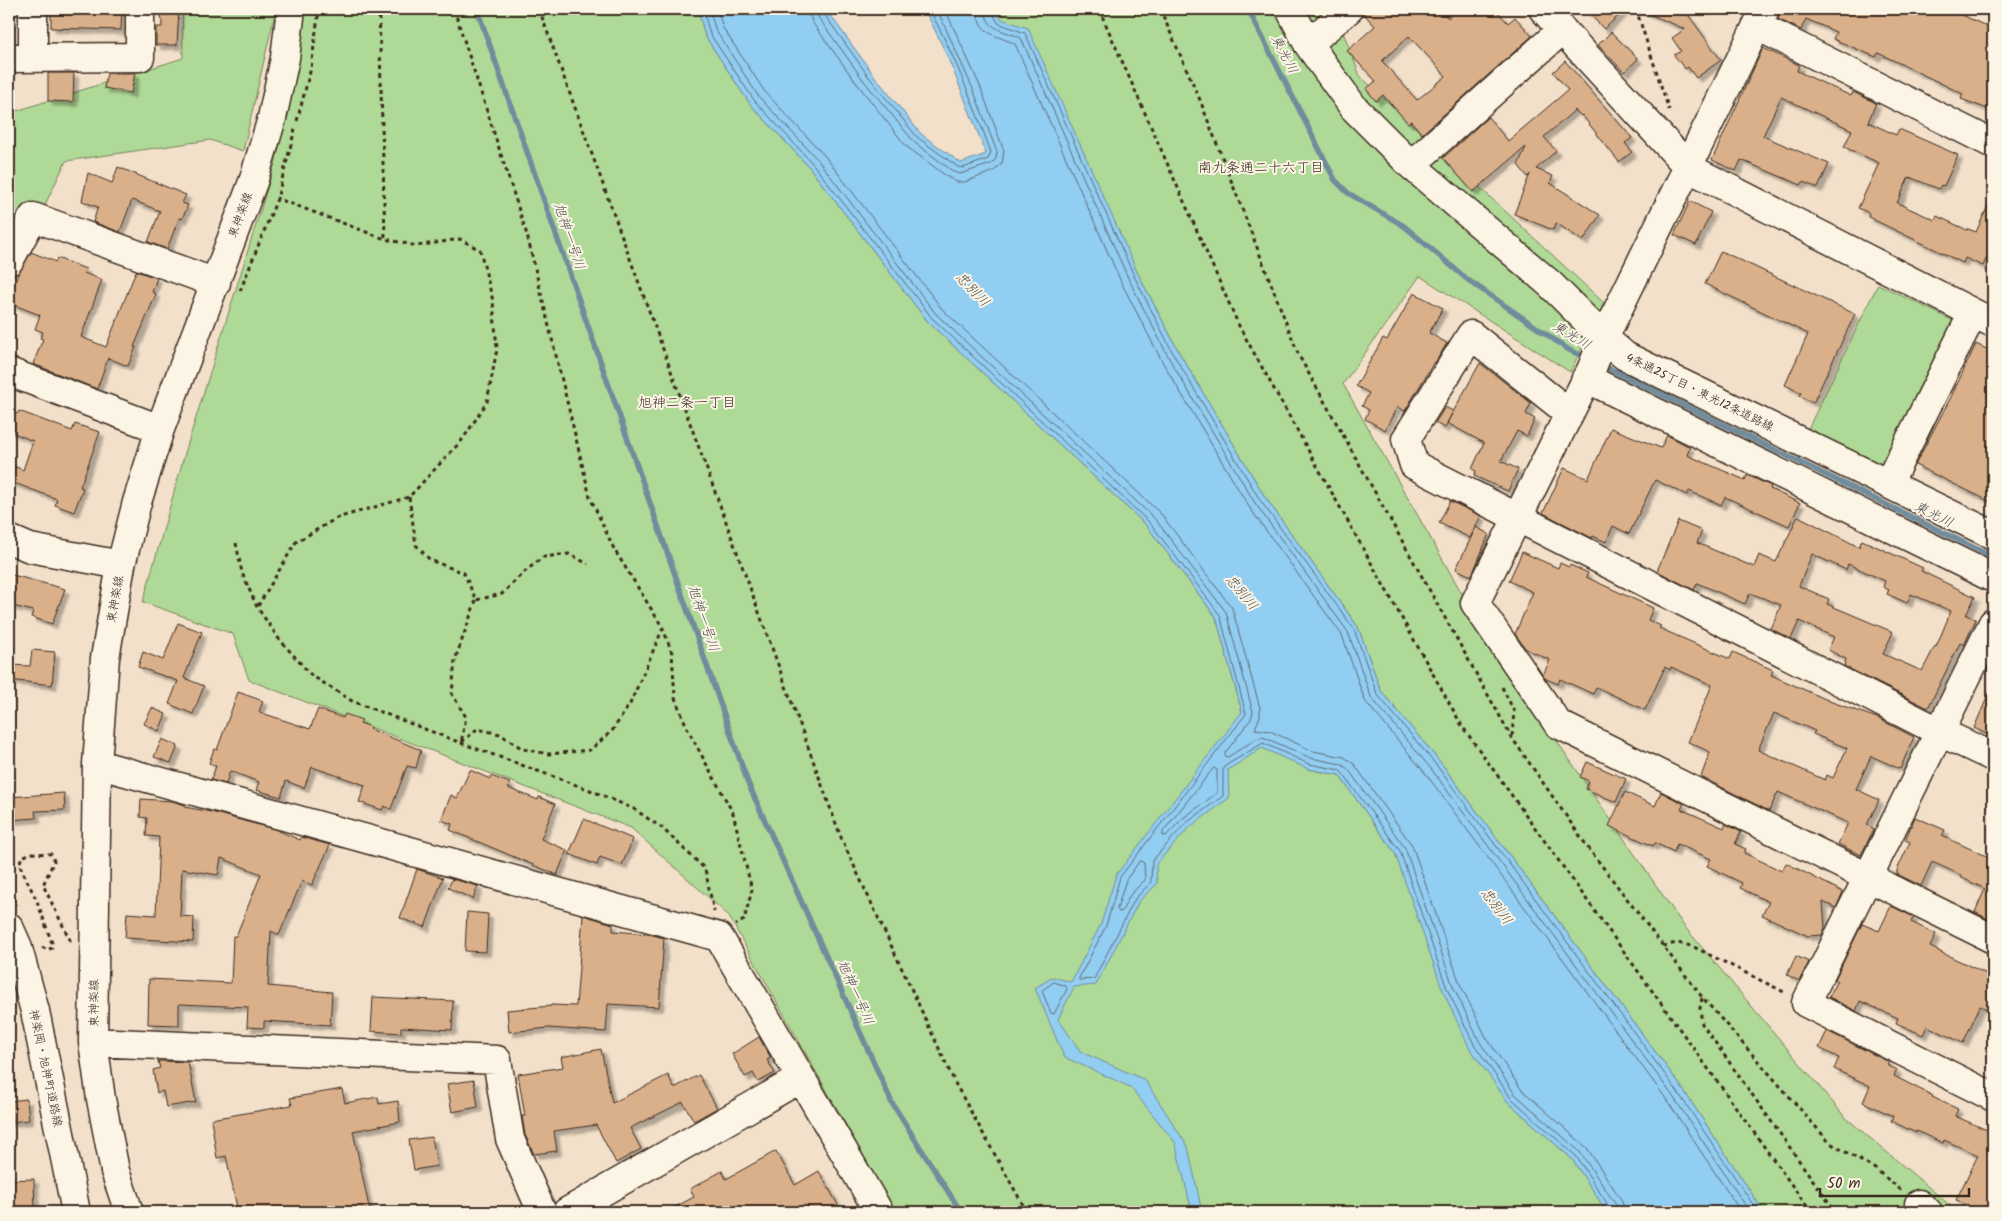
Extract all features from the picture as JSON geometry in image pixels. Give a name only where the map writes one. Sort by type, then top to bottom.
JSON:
[{"type":"street","points":[[33,9],[21,57],[140,57],[140,9]]},
{"type":"street","name":"東神楽線","points":[[129,1212],[115,1171],[101,1099],[94,1042],[97,764],[105,658],[121,565],[137,502],[160,429],[226,290],[253,182],[272,118],[285,58],[291,9]]},
{"type":"street","points":[[1290,9],[1308,44],[1354,108],[1411,165],[1550,284],[1595,360],[1993,578]]},
{"type":"street","points":[[1308,44],[1349,9]]},
{"type":"street","points":[[1543,9],[1689,168],[1983,318],[1888,484]]},
{"type":"street","points":[[1993,144],[1761,18],[1475,603],[1558,724],[1993,939]]},
{"type":"street","points":[[1411,165],[1562,30]]},
{"type":"street","points":[[9,261],[33,218],[226,290]]},
{"type":"street","points":[[1569,413],[1471,335],[1406,439],[1414,465],[1517,519],[1993,757]]},
{"type":"street","name":"4条通25丁目・東光12条道路線","points":[[1595,360],[1625,356],[1993,535]]},
{"type":"street","points":[[9,372],[160,429]]},
{"type":"street","points":[[9,539],[30,548],[121,565]]},
{"type":"street","points":[[1993,623],[1806,1003],[1993,1097]]},
{"type":"street","points":[[97,764],[719,937],[879,1212]]},
{"type":"street","name":"神楽岡・旭神町道路線","points":[[13,917],[17,945],[35,1011],[76,1212]]},
{"type":"street","points":[[94,1042],[497,1060],[510,1139],[542,1212]]},
{"type":"street","points":[[567,1212],[801,1078]]},
{"type":"path","points":[[226,290],[277,199],[311,68],[319,9]]},
{"type":"path","points":[[378,9],[385,239]]},
{"type":"path","points":[[236,543],[242,573],[257,607],[279,639],[311,675],[352,701],[461,744],[590,790],[634,809],[662,828],[705,869],[719,937],[744,920],[752,890],[733,813],[689,732],[675,698],[672,654],[663,628],[614,549],[590,497],[527,235],[454,9]]},
{"type":"path","points":[[539,9],[842,840],[956,1085],[1027,1212]]},
{"type":"path","points":[[1099,9],[1239,326],[1462,726],[1810,1212]]},
{"type":"path","points":[[1160,9],[1198,95],[1299,356],[1512,738],[1590,849],[1702,997],[1830,1143],[1875,1169],[1923,1208]]},
{"type":"path","points":[[1636,9],[1670,112]]},
{"type":"path","points":[[253,182],[277,199],[385,239],[417,246],[460,238],[480,250],[493,301],[497,349],[487,402],[463,439],[409,497],[337,518],[296,542],[257,607]]},
{"type":"path","points":[[409,497],[416,545],[430,560],[464,574],[476,600],[455,660],[452,694],[466,717],[461,744]]},
{"type":"path","points":[[476,600],[502,594],[543,557],[569,554],[588,564]]},
{"type":"path","points":[[461,744],[477,729],[500,734],[522,749],[549,754],[590,750],[612,731],[630,704],[663,628]]},
{"type":"path","points":[[39,939],[42,948],[47,950],[52,948],[52,943],[37,901],[19,864],[22,856],[31,853],[52,854],[54,861],[43,885],[61,926],[71,942]]},
{"type":"path","points":[[9,890],[13,917]]},
{"type":"path","points":[[1662,946],[1677,943],[1692,946],[1806,1003]]},
{"type":"path","points":[[1702,997],[1700,1008],[1702,1024],[1830,1204],[1833,1212]]},
{"type":"green space","points":[[182,9],[276,9],[243,151],[210,140],[66,161],[9,280],[9,117],[13,112],[183,58]]},
{"type":"green space","points":[[304,9],[698,9],[705,36],[750,104],[809,167],[928,322],[1146,525],[1216,617],[1242,712],[1308,769],[1339,775],[1395,853],[1415,907],[1507,1101],[1572,1159],[1607,1212],[895,1212],[728,915],[631,828],[249,680],[233,634],[143,602],[185,453],[276,160],[298,62]]},
{"type":"green space","points":[[995,9],[1334,9],[1360,76],[1604,303],[1570,372],[1420,276],[1343,384],[1464,597],[1545,724],[1684,926],[1845,1117],[1958,1212],[1764,1212],[1680,1085],[1441,763],[1381,691],[1358,627],[1265,497],[1180,354]]},
{"type":"green space","points":[[1878,284],[1954,321],[1880,471],[1805,435]]},
{"type":"water","name":"忠別川","points":[[698,9],[826,9],[873,74],[921,134],[961,163],[986,154],[950,62],[924,9],[995,9],[1001,19],[1028,28],[1139,276],[1180,354],[1265,497],[1358,627],[1381,691],[1441,763],[1680,1085],[1764,1212],[1607,1212],[1572,1159],[1507,1101],[1469,1047],[1443,991],[1395,853],[1339,775],[1308,769],[1262,748],[1228,770],[1229,798],[1189,828],[1156,864],[1157,884],[1139,901],[1096,985],[1074,987],[1058,1019],[1081,1052],[1145,1080],[1188,1147],[1202,1212],[1192,1212],[1175,1142],[1130,1087],[1064,1057],[1035,988],[1053,977],[1071,982],[1101,924],[1116,875],[1242,712],[1216,617],[1146,525],[928,322],[809,167],[750,104],[705,36]]},
{"type":"building","points":[[51,9],[122,9],[121,30],[51,28]]},
{"type":"building","points":[[161,9],[179,9],[177,45],[156,45],[156,27],[162,27]]},
{"type":"building","points":[[1364,9],[1440,9],[1448,18],[1458,9],[1495,9],[1508,23],[1515,17],[1532,36],[1422,134],[1411,121],[1408,123],[1383,95],[1376,101],[1366,89],[1376,81],[1347,51],[1375,26],[1364,14]],"holes":[[[1409,36],[1446,76],[1417,100],[1382,61]]]},
{"type":"building","points":[[1585,9],[1626,9],[1604,29]]},
{"type":"building","points":[[1637,9],[1684,9],[1721,60],[1696,78],[1688,67],[1685,69],[1674,55],[1681,51],[1672,38],[1685,29]]},
{"type":"building","points":[[1782,9],[1962,9],[1960,14],[1988,27],[1987,29],[1993,32],[1993,111],[1961,99],[1963,94],[1878,53],[1876,57],[1833,39],[1836,32],[1806,19],[1801,30],[1778,19]]},
{"type":"building","points":[[1611,32],[1638,59],[1624,72],[1598,45]]},
{"type":"building","points":[[1763,48],[1799,65],[1797,71],[1851,96],[1853,92],[1876,103],[1868,122],[1896,135],[1899,129],[1958,155],[1944,186],[1941,185],[1939,189],[1909,177],[1897,203],[1935,220],[1937,216],[1967,230],[1976,232],[1993,195],[1993,243],[1983,266],[1965,258],[1963,263],[1868,217],[1869,213],[1858,208],[1879,163],[1844,147],[1852,130],[1781,97],[1763,136],[1829,164],[1818,188],[1803,182],[1801,185],[1741,160],[1736,171],[1712,160]]},
{"type":"building","points":[[1565,61],[1632,138],[1625,143],[1632,152],[1619,162],[1582,115],[1575,110],[1544,137],[1556,151],[1536,169],[1553,176],[1550,183],[1600,215],[1583,241],[1556,223],[1553,230],[1514,214],[1530,174],[1528,177],[1518,165],[1526,147],[1473,192],[1443,158],[1488,117],[1508,141],[1568,90],[1553,72]]},
{"type":"building","points":[[48,73],[74,73],[73,102],[48,101]]},
{"type":"building","points":[[107,73],[135,73],[131,93],[104,88]]},
{"type":"building","points":[[118,167],[186,195],[182,203],[188,205],[182,219],[179,218],[167,249],[148,242],[160,211],[132,200],[120,232],[93,222],[98,207],[82,201],[88,173],[112,183]]},
{"type":"building","points":[[1690,201],[1711,212],[1696,245],[1674,235]]},
{"type":"building","points":[[1721,251],[1855,314],[1813,403],[1799,396],[1801,393],[1785,385],[1808,334],[1705,284]]},
{"type":"building","points":[[31,252],[56,262],[57,258],[86,269],[84,273],[102,280],[81,337],[106,347],[136,271],[157,278],[152,292],[156,294],[128,366],[108,358],[97,389],[33,364],[43,339],[40,338],[43,332],[35,329],[40,315],[9,303],[9,282],[14,284]]},
{"type":"building","points":[[1414,293],[1443,308],[1429,333],[1447,343],[1405,411],[1397,407],[1385,430],[1365,419],[1369,410],[1362,406],[1369,393],[1356,386],[1383,338],[1387,340]]},
{"type":"building","points":[[1976,344],[1993,352],[1993,503],[1915,465],[1951,397]]},
{"type":"building","points":[[1480,363],[1531,403],[1526,414],[1535,419],[1527,436],[1517,431],[1501,461],[1518,469],[1508,491],[1474,476],[1476,471],[1472,469],[1484,443],[1447,423]]},
{"type":"building","points":[[1445,407],[1453,411],[1445,428],[1435,423]]},
{"type":"building","points":[[9,411],[17,414],[19,411],[72,431],[75,424],[100,432],[80,487],[83,488],[74,512],[55,505],[57,499],[9,481],[9,464],[23,470],[33,441],[9,431]]},
{"type":"building","points":[[1611,428],[1661,448],[1667,435],[1690,447],[1687,455],[1745,480],[1747,475],[1771,486],[1770,489],[1800,503],[1789,526],[1725,497],[1721,505],[1689,491],[1687,495],[1655,480],[1629,534],[1613,526],[1606,542],[1593,536],[1592,538],[1543,513],[1564,468],[1588,479]]},
{"type":"building","points":[[1450,501],[1481,516],[1470,538],[1439,523]]},
{"type":"building","points":[[1798,516],[1859,547],[1862,540],[1923,568],[1921,571],[1975,597],[1966,615],[1976,619],[1964,645],[1960,643],[1928,708],[1844,666],[1846,659],[1828,650],[1834,637],[1799,621],[1791,639],[1771,629],[1781,605],[1750,593],[1745,604],[1697,583],[1694,590],[1657,571],[1678,521],[1702,531],[1697,543],[1754,567],[1759,555],[1776,562]],"holes":[[[1812,554],[1846,570],[1848,564],[1885,581],[1883,587],[1889,590],[1887,594],[1907,603],[1911,594],[1951,611],[1936,647],[1922,671],[1883,654],[1893,632],[1827,604],[1829,599],[1799,586]]]},
{"type":"building","points":[[1476,527],[1489,534],[1472,575],[1469,575],[1456,569]]},
{"type":"building","points":[[1522,552],[1558,568],[1560,563],[1569,567],[1570,565],[1588,573],[1586,577],[1653,608],[1648,620],[1661,626],[1659,628],[1730,659],[1733,652],[1773,670],[1771,675],[1832,702],[1877,718],[1914,737],[1900,769],[1871,756],[1856,789],[1879,800],[1867,825],[1874,829],[1861,855],[1838,844],[1848,823],[1778,792],[1769,811],[1701,777],[1710,752],[1688,742],[1712,685],[1671,667],[1670,670],[1665,667],[1645,710],[1596,687],[1593,694],[1560,679],[1558,684],[1546,679],[1543,675],[1550,660],[1526,649],[1515,634],[1533,592],[1509,581]],"holes":[[[1774,713],[1815,731],[1813,734],[1847,748],[1833,778],[1827,775],[1825,780],[1758,750]]]},
{"type":"building","points":[[9,574],[65,589],[52,624],[31,617],[33,611],[9,605]]},
{"type":"building","points":[[178,623],[202,632],[184,678],[204,686],[193,714],[169,704],[178,681],[138,667],[143,652],[163,660]]},
{"type":"building","points":[[32,650],[55,652],[52,685],[9,680],[9,665],[30,666]]},
{"type":"building","points":[[1993,684],[1993,737],[1974,728]]},
{"type":"building","points":[[238,692],[263,701],[259,712],[310,729],[318,709],[343,718],[345,714],[362,720],[360,723],[371,727],[370,729],[421,750],[416,768],[407,766],[391,809],[384,806],[382,810],[359,802],[365,785],[312,767],[304,788],[286,781],[281,797],[256,790],[259,782],[230,771],[226,784],[211,780],[216,766],[209,763],[214,749],[217,750]]},
{"type":"building","points":[[152,708],[166,714],[159,731],[144,724]]},
{"type":"building","points":[[162,739],[178,746],[171,763],[154,757]]},
{"type":"building","points":[[1587,762],[1626,779],[1616,802],[1586,789],[1589,781],[1580,777]]},
{"type":"building","points":[[470,770],[490,779],[491,776],[510,783],[508,788],[538,800],[539,797],[555,804],[541,839],[567,850],[557,875],[450,830],[452,824],[441,820],[451,795],[457,798]]},
{"type":"building","points":[[1625,792],[1655,806],[1661,792],[1684,804],[1681,809],[1724,828],[1726,824],[1741,832],[1735,844],[1746,849],[1744,853],[1782,871],[1786,863],[1843,892],[1836,908],[1823,902],[1825,928],[1822,935],[1808,936],[1762,915],[1769,902],[1740,888],[1742,883],[1707,866],[1711,859],[1677,844],[1674,852],[1655,843],[1653,846],[1609,826]]},
{"type":"building","points":[[64,793],[65,810],[35,811],[36,818],[9,820],[9,797]]},
{"type":"building","points":[[141,799],[172,801],[185,805],[185,807],[277,830],[300,840],[301,837],[330,845],[312,885],[302,881],[279,935],[271,931],[268,986],[332,992],[330,1025],[264,1021],[264,1028],[247,1027],[248,1007],[179,1004],[179,1025],[148,1024],[149,979],[231,983],[233,936],[236,936],[261,874],[221,858],[218,875],[182,869],[180,916],[194,917],[193,942],[125,938],[127,913],[156,915],[159,837],[146,836],[147,818],[140,817]]},
{"type":"building","points":[[1915,817],[1945,830],[1942,836],[1993,859],[1993,922],[1975,912],[1985,889],[1960,877],[1961,875],[1932,862],[1921,886],[1897,874],[1897,870],[1910,842],[1905,840]]},
{"type":"building","points":[[584,819],[633,839],[622,865],[600,857],[597,865],[569,854]]},
{"type":"building","points":[[417,869],[443,878],[425,927],[400,918]]},
{"type":"building","points":[[452,879],[478,886],[473,899],[448,888]]},
{"type":"building","points":[[1891,906],[1914,917],[1911,922],[1936,934],[1930,947],[1993,977],[1993,1012],[1980,1006],[1963,1043],[1927,1026],[1923,1035],[1896,1023],[1898,1018],[1860,1001],[1856,1011],[1829,997],[1837,980],[1835,979],[1862,924],[1879,931]]},
{"type":"building","points":[[467,912],[488,914],[486,952],[465,951]]},
{"type":"building","points":[[583,915],[613,924],[613,931],[649,934],[664,938],[659,1007],[608,1004],[606,1032],[549,1028],[509,1032],[507,1010],[551,1005],[576,1006]]},
{"type":"building","points":[[1796,956],[1809,962],[1799,981],[1787,975]]},
{"type":"building","points":[[373,997],[453,1001],[452,1030],[401,1027],[401,1033],[371,1031]]},
{"type":"building","points":[[1827,1031],[1889,1062],[1887,1065],[1897,1070],[1894,1076],[1958,1109],[1955,1116],[1989,1131],[1993,1123],[1993,1212],[1982,1212],[1956,1200],[1978,1155],[1944,1140],[1943,1143],[1916,1131],[1916,1133],[1891,1121],[1893,1116],[1863,1102],[1870,1086],[1834,1069],[1839,1058],[1819,1048]]},
{"type":"building","points":[[759,1037],[771,1058],[767,1060],[775,1073],[758,1082],[753,1073],[745,1077],[732,1054]]},
{"type":"building","points":[[601,1049],[612,1103],[668,1075],[674,1088],[699,1075],[717,1108],[694,1121],[683,1102],[630,1128],[641,1149],[616,1163],[596,1125],[554,1131],[557,1151],[534,1154],[525,1135],[522,1116],[525,1116],[518,1074],[563,1067],[561,1057]]},
{"type":"building","points":[[158,1061],[188,1062],[196,1102],[166,1107],[163,1091],[157,1093],[153,1070],[160,1068]]},
{"type":"building","points":[[474,1080],[478,1107],[452,1112],[447,1084]]},
{"type":"building","points":[[342,1089],[345,1103],[378,1097],[379,1104],[398,1101],[400,1122],[353,1131],[370,1212],[334,1212],[333,1208],[312,1212],[238,1212],[226,1156],[217,1158],[211,1119],[292,1105],[290,1098]]},
{"type":"building","points":[[27,1099],[29,1120],[9,1122],[9,1101]]},
{"type":"building","points":[[432,1137],[437,1166],[414,1170],[409,1140]]},
{"type":"building","points":[[776,1151],[795,1185],[819,1171],[842,1212],[666,1212],[694,1197],[690,1189],[722,1171],[726,1179]]},
{"type":"building","points":[[34,1179],[35,1212],[10,1212],[9,1180]]},
{"type":"waterway","name":"旭神一号川","points":[[477,9],[748,783],[892,1103],[961,1212]]},
{"type":"waterway","name":"東光川","points":[[1248,9],[1335,180],[1348,193],[1404,226],[1468,280],[1569,350],[1587,358]]},
{"type":"waterway","name":"東光川","points":[[1600,364],[1993,557]]},
{"type":"district","name":"南九条通二十六丁目","points":[[1261,167]]},
{"type":"district","name":"旭神二条一丁目","points":[[687,402]]}]
